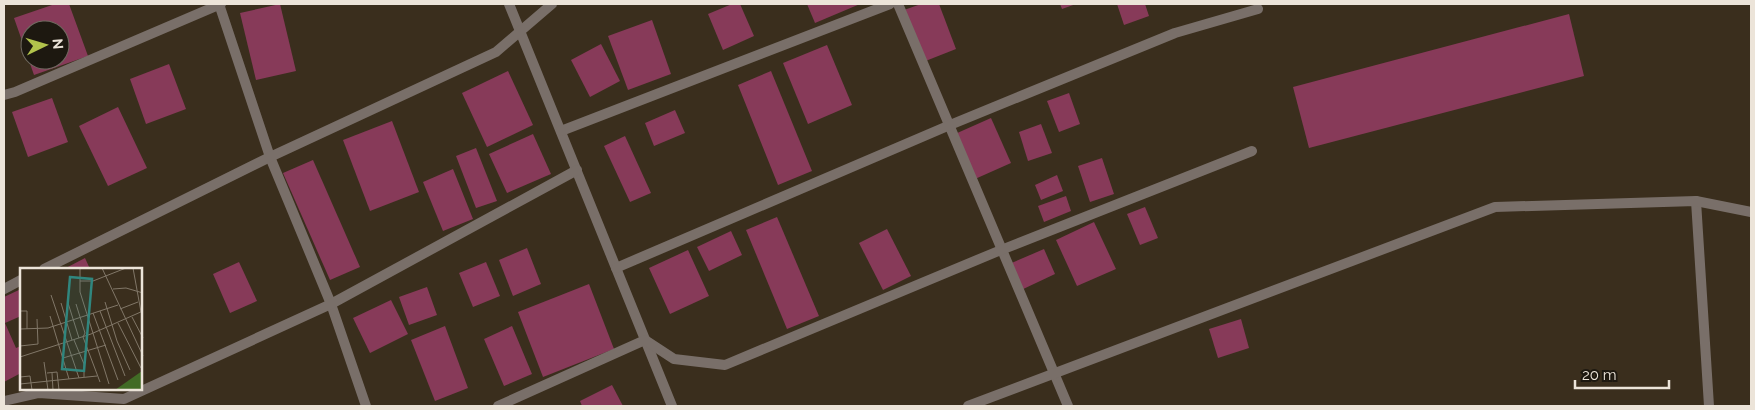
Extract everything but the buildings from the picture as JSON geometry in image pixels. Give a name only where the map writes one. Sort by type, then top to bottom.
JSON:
[{"type":"street","points":[[4,94],[15,92],[220,4],[270,158],[330,304],[366,406]]},
{"type":"street","points":[[509,4],[672,406]]},
{"type":"street","points":[[46,268],[270,158],[496,52],[552,4]]},
{"type":"street","points":[[561,131],[890,4]]},
{"type":"street","points":[[898,4],[1068,406]]},
{"type":"street","points":[[616,268],[950,125],[1175,33],[1258,9]]},
{"type":"street","points":[[645,340],[674,359],[725,365],[1001,250],[1252,152]]},
{"type":"street","points":[[4,401],[39,393],[124,399],[330,304],[577,170]]},
{"type":"street","points":[[968,406],[1495,207],[1696,200],[1751,212]]},
{"type":"street","points":[[1696,200],[1709,406]]},
{"type":"street","points":[[4,289],[20,281]]},
{"type":"street","points":[[498,406],[645,340]]}]
